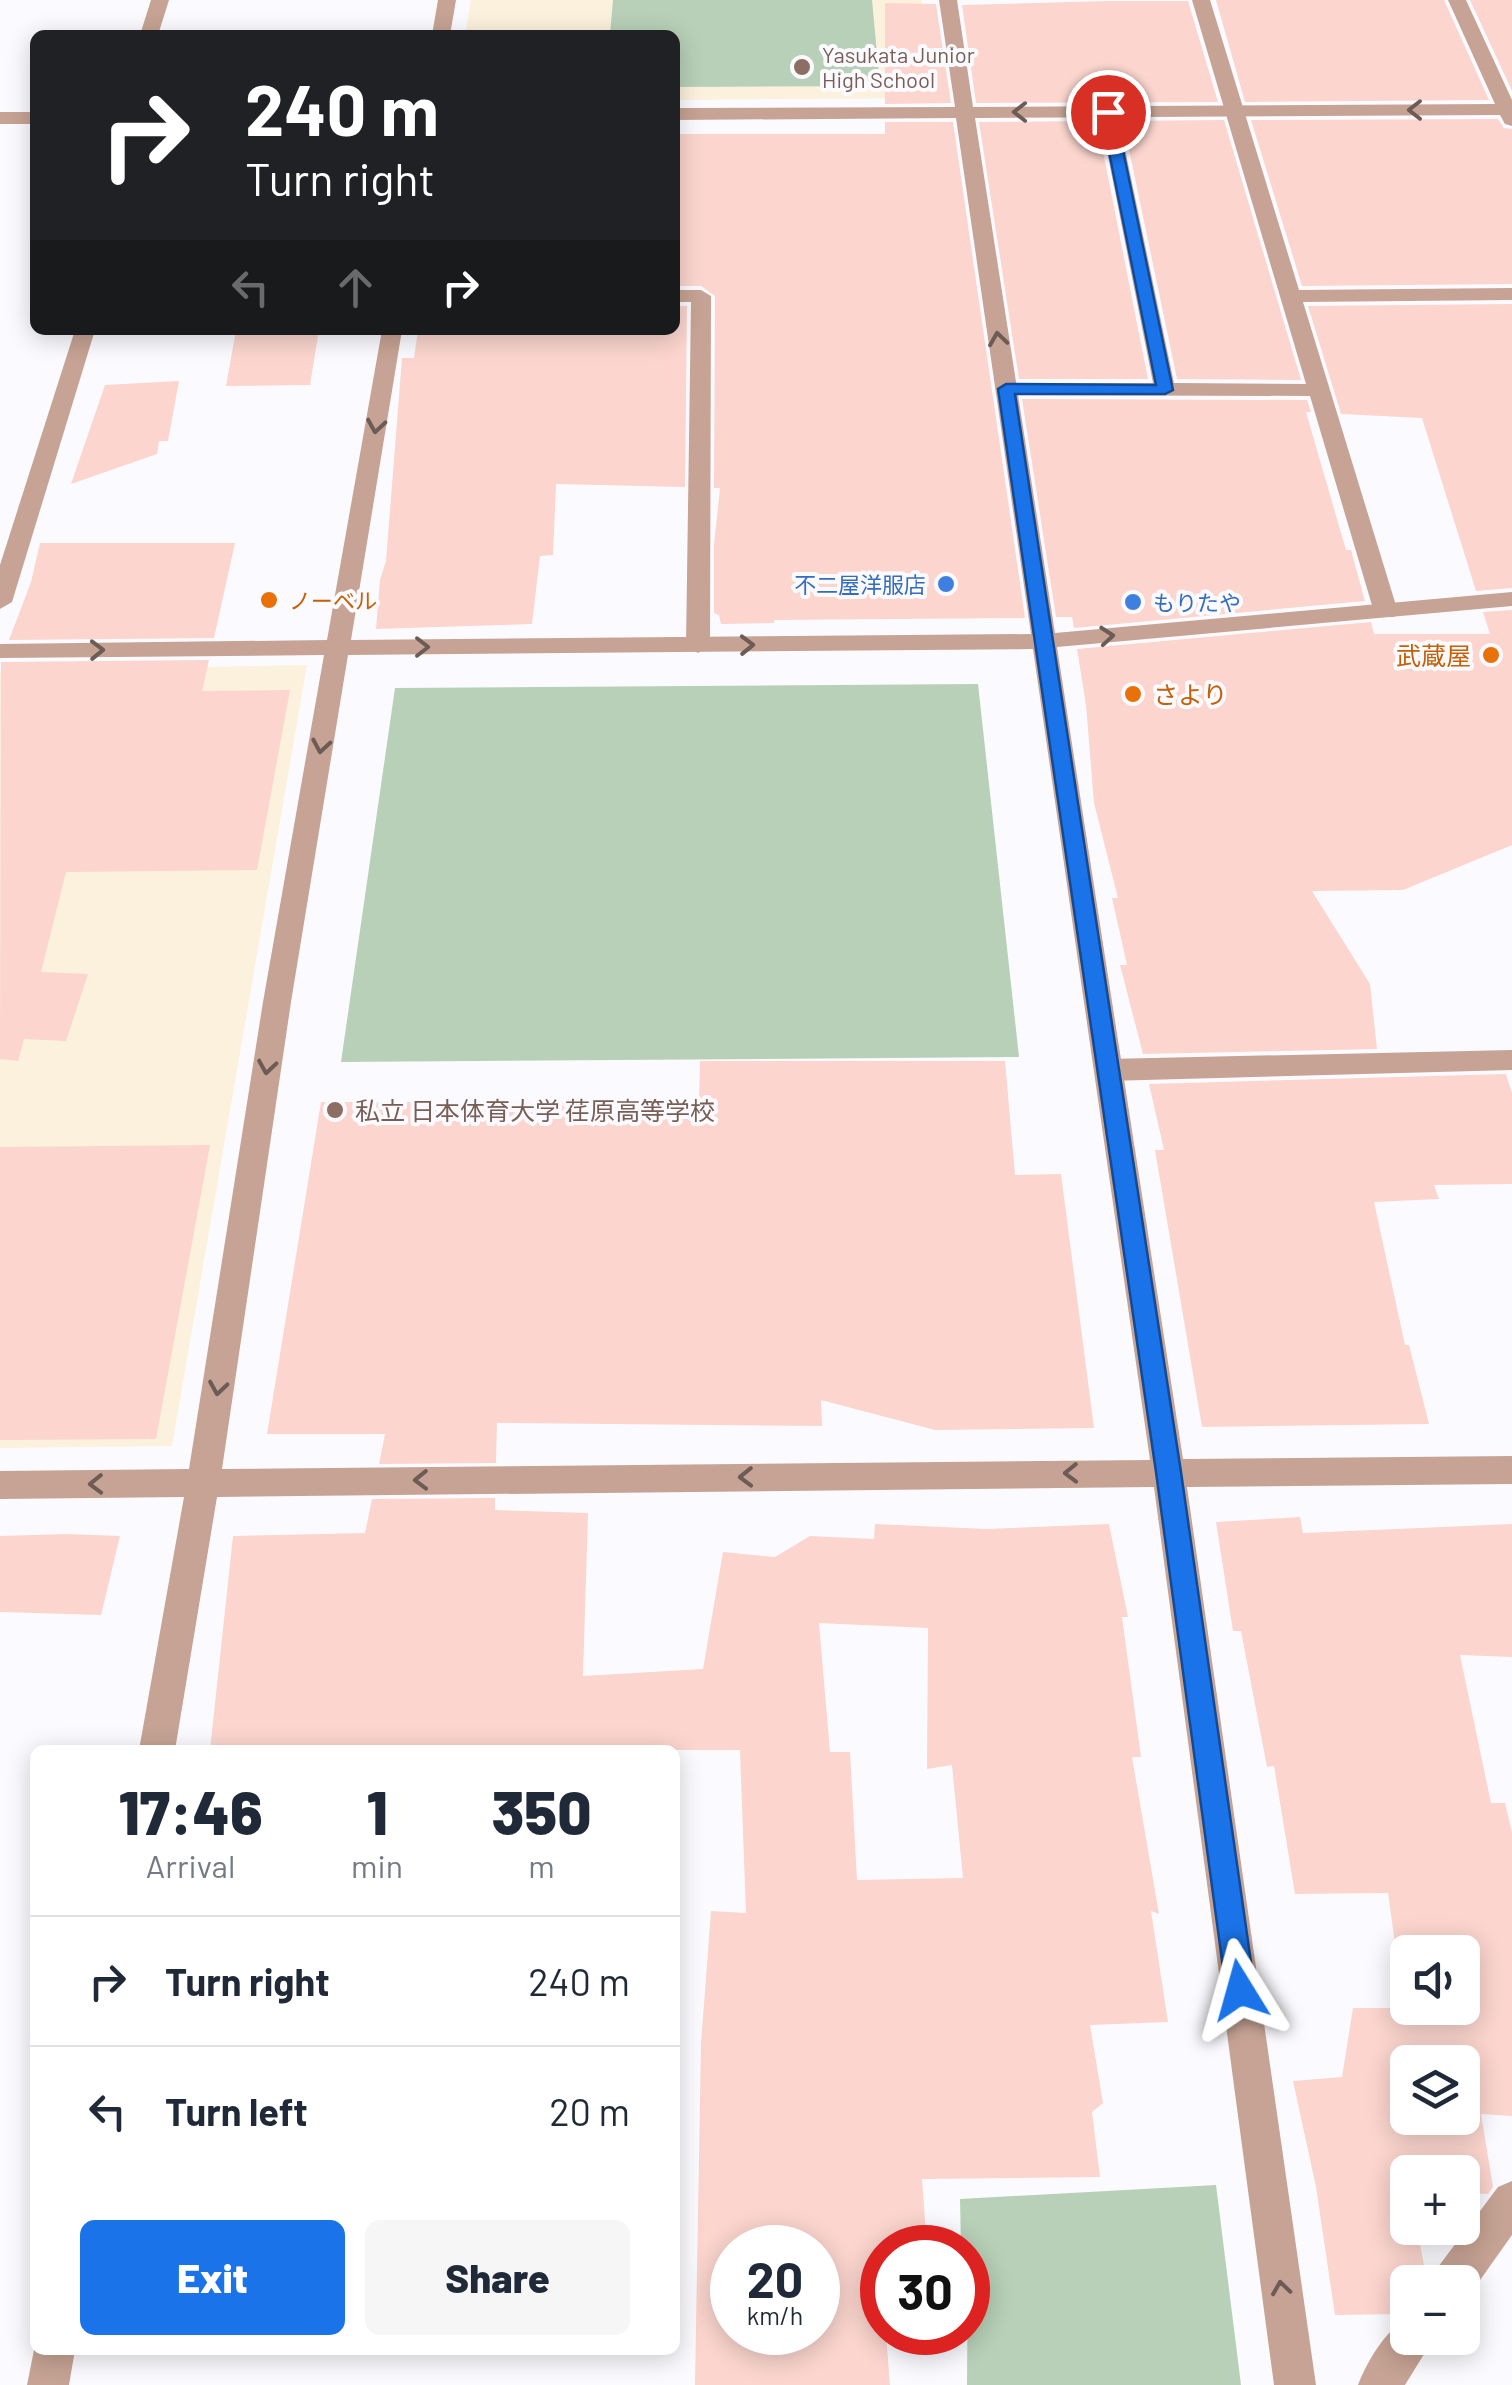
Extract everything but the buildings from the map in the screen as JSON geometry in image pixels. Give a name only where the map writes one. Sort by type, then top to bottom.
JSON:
[{"type":"street","points":[[150,30],[160,0]]},
{"type":"street","points":[[442,30],[446,0]]},
{"type":"street","points":[[948,0],[1168,1472],[1295,2385]]},
{"type":"street","points":[[1202,0],[1386,612]]},
{"type":"street","points":[[680,114],[1510,113],[1457,0]]},
{"type":"street","points":[[1108,112],[1165,390]]},
{"type":"street","points":[[0,118],[30,118]]},
{"type":"street","points":[[1290,296],[1512,294]]},
{"type":"street","points":[[680,296],[701,296],[698,646]]},
{"type":"street","points":[[0,602],[83,335]]},
{"type":"street","points":[[159,1745],[277,1002],[391,335]]},
{"type":"street","points":[[1006,389],[1319,390]]},
{"type":"street","points":[[0,651],[1044,641],[1512,598]]},
{"type":"street","points":[[1108,1070],[1512,1060]]},
{"type":"street","points":[[0,1484],[1512,1470]]},
{"type":"street","points":[[1465,2265],[1512,2200]]},
{"type":"street","points":[[48,2385],[53,2355]]},
{"type":"street","points":[[1379,2385],[1401,2355]]},
{"type":"shaded area","name":"Yasukata Junior High School","points":[[471,0],[921,0],[934,98],[680,100],[680,30],[466,30]]},
{"type":"shaded area","points":[[307,665],[172,1446],[0,1448],[0,671]]},
{"type":"green space","points":[[613,0],[872,0],[880,86],[680,87],[680,30],[610,30]]},
{"type":"green space","points":[[978,684],[1019,1057],[341,1062],[395,688]]},
{"type":"green space","points":[[1216,2185],[1241,2385],[967,2385],[967,2355],[990,2355],[990,2225],[961,2225],[960,2199]]},
{"type":"place","name":"Yasukata Junior High School","points":[[802,67]]},
{"type":"place","name":"不二屋洋服店","points":[[946,584]]},
{"type":"place","name":"ノーベル","points":[[269,600]]},
{"type":"place","name":"もりたや","points":[[1133,602]]},
{"type":"place","name":"武蔵屋","points":[[1491,655]]},
{"type":"place","name":"さより","points":[[1133,694]]},
{"type":"place","name":"私立 日本体育大学 荏原高等学校","points":[[335,1110]]},
{"type":"route","points":[[1108,112],[1165,390],[1006,389],[1168,1472],[1240,1990]]}]
